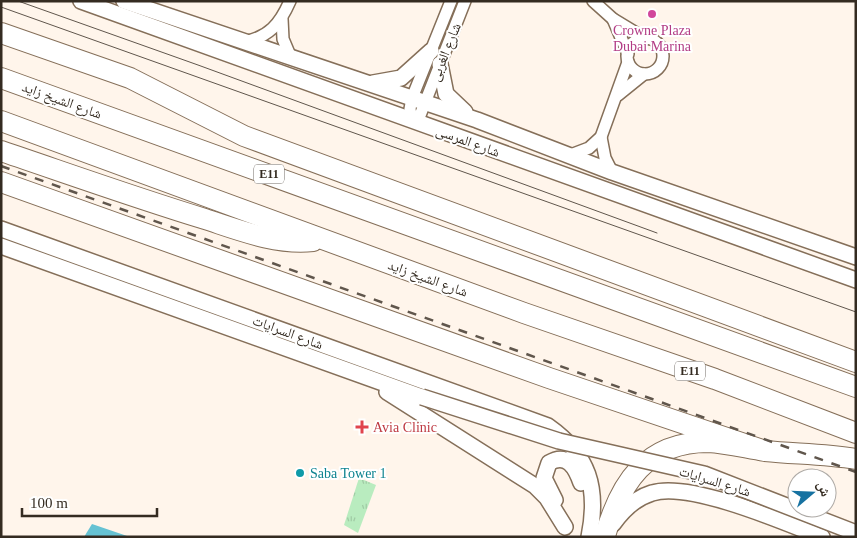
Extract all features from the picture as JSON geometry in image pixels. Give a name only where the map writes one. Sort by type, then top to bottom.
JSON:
[{"type":"highway","points":[[1,33],[130,78],[244,136],[856,362]]},
{"type":"highway","name":"شارع الشيخ زايد","points":[[1,78],[856,387]]},
{"type":"highway","name":"شارع الشيخ زايد","points":[[1,121],[524,313],[714,379],[856,433]]},
{"type":"highway","points":[[1,151],[167,207],[264,237],[294,242],[324,240]]},
{"type":"highway","points":[[1,182],[549,378],[762,450]]},
{"type":"highway","points":[[605,536],[616,502],[627,482],[640,468],[658,455],[678,447],[699,443],[721,443],[762,450],[856,460]]},
{"type":"main road","name":"شارع المرسى","points":[[81,1],[856,280]]},
{"type":"main road","name":"شارع المرسى","points":[[124,1],[476,120],[612,172],[856,257]]},
{"type":"main road","points":[[368,83],[401,78],[431,51]]},
{"type":"main road","points":[[440,64],[446,94],[456,106],[476,120]]},
{"type":"main road","name":"شارع السرايات","points":[[1,229],[548,426],[572,446],[588,474],[594,505],[588,537]]},
{"type":"main road","name":"شارع السرايات","points":[[1,246],[9,252],[68,270],[422,397],[559,441],[638,461],[704,474],[856,533]]},
{"type":"main road","points":[[68,270],[73,255]]},
{"type":"main road","name":"شارع السرايات","points":[[361,375],[534,486],[547,498],[566,532]]},
{"type":"main road","points":[[566,532],[559,508],[544,478],[546,468],[559,459],[573,465],[580,479],[585,500],[588,537]]},
{"type":"main road","name":"شارع السرايات","points":[[605,536],[628,506],[652,492],[666,490],[680,491],[728,503],[822,537]]},
{"type":"street","points":[[242,42],[266,34],[282,19],[290,1]]},
{"type":"street","name":"شارع الغربى","points":[[415,122],[418,100],[431,51],[450,1]]},
{"type":"street","name":"شارع الغربى","points":[[418,100],[440,64],[465,1]]},
{"type":"street","points":[[593,1],[613,19],[659,46],[662,58],[659,68],[649,74],[634,70],[613,19]]},
{"type":"street","points":[[282,19],[283,39],[291,58]]},
{"type":"street","points":[[568,156],[588,148],[601,137],[617,96],[634,43],[646,39]]},
{"type":"street","points":[[617,96],[644,74]]},
{"type":"street","points":[[601,137],[605,158],[612,172]]},
{"type":"green space","points":[[359,478],[376,485],[358,533],[344,525]]},
{"type":"water","points":[[92,524],[130,537],[84,537]]},
{"type":"tram line","points":[[18,1],[657,233]]},
{"type":"tram line","points":[[1,7],[856,312]]},
{"type":"railway","points":[[1,166],[856,472]]},
{"type":"place","name":"Crowne Plaza Dubai Marina","points":[[652,14]]},
{"type":"place","name":"Avia Clinic","points":[[362,427]]},
{"type":"place","name":"Saba Tower 1","points":[[300,473]]}]
